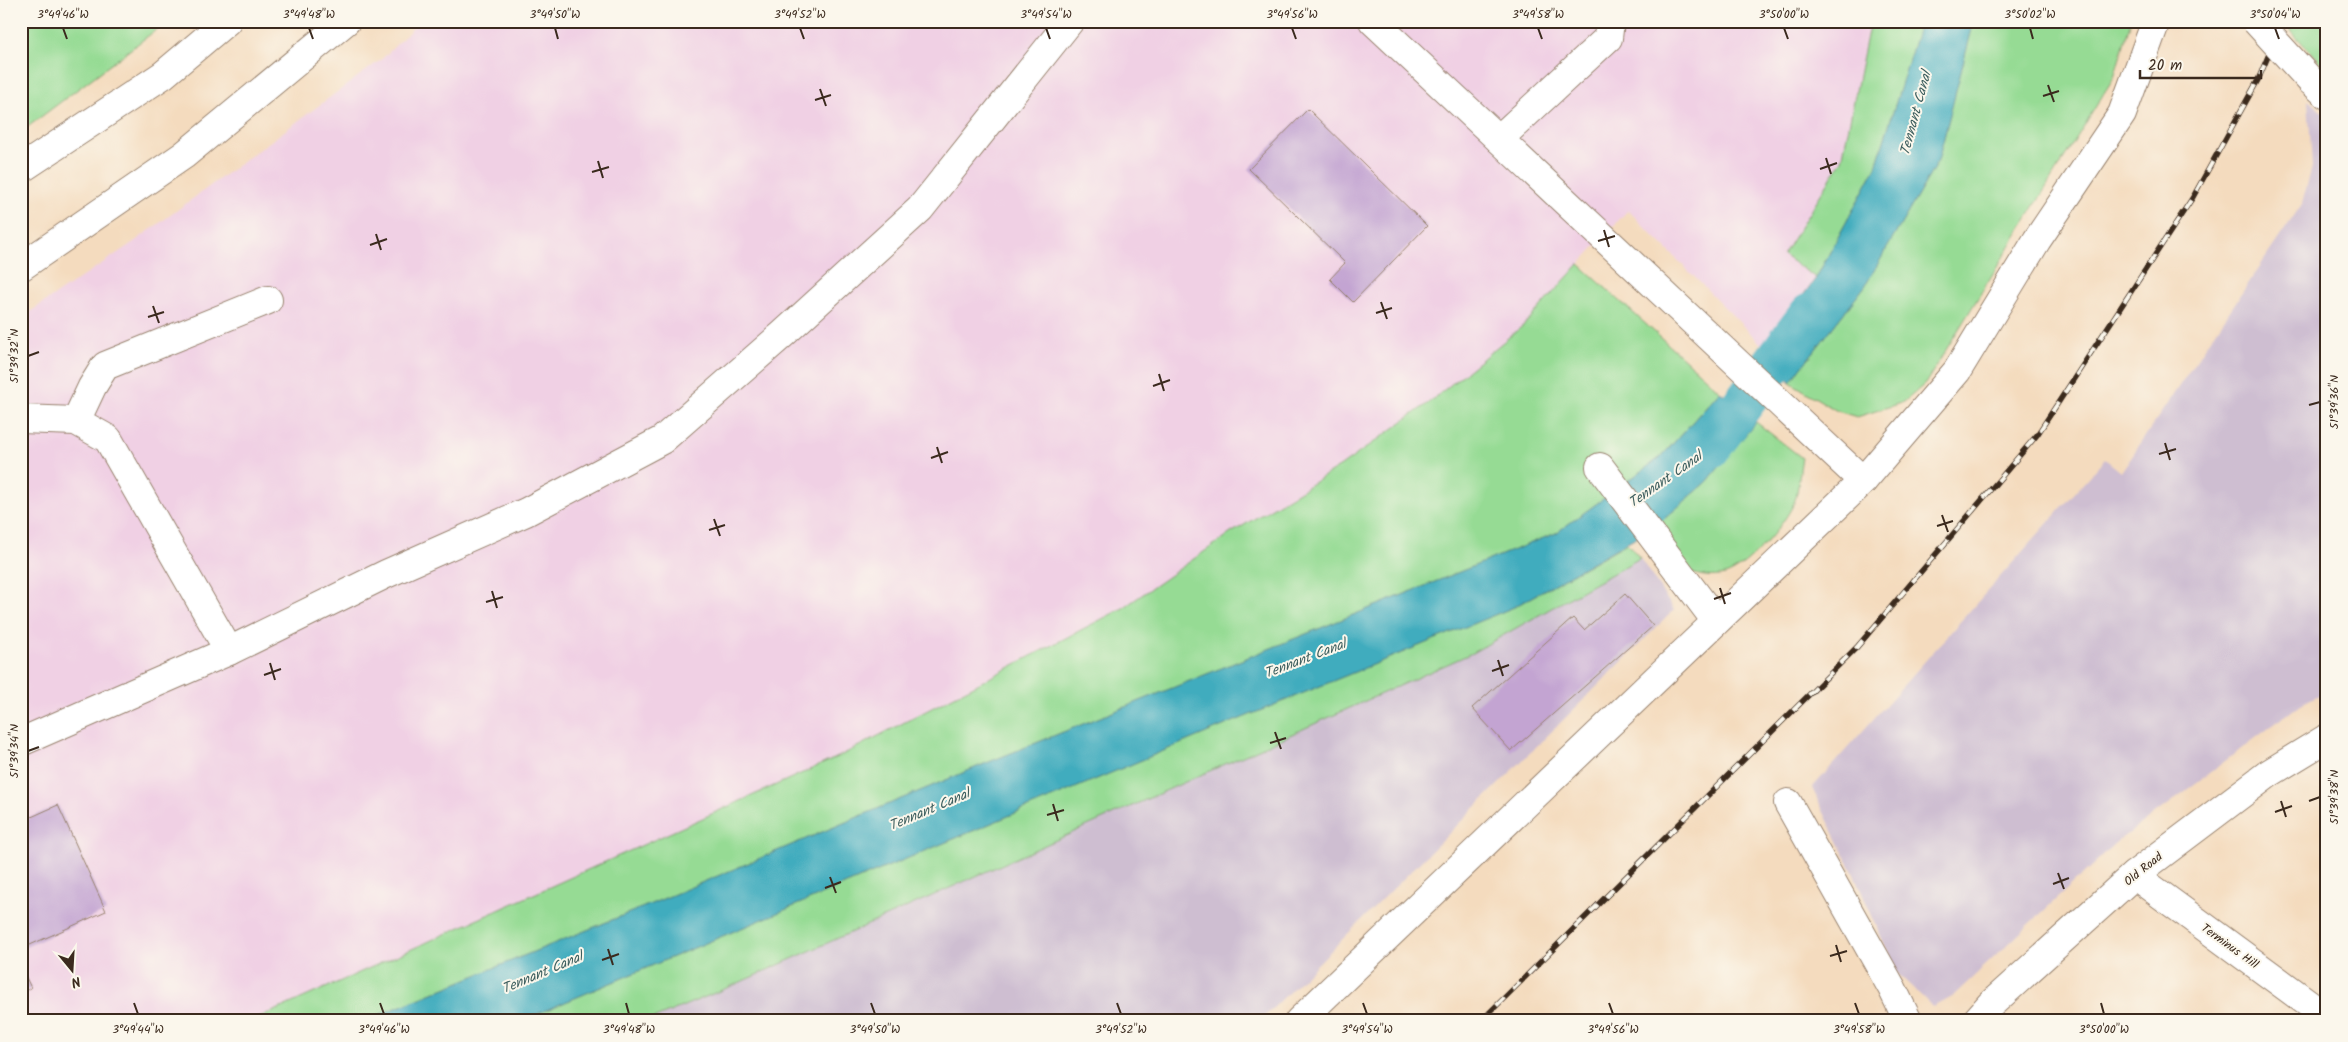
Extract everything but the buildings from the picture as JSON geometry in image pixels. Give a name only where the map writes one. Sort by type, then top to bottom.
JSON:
[{"type":"main road","points":[[21,169],[163,75],[227,21]]},
{"type":"main road","points":[[21,267],[184,155],[346,21]]},
{"type":"main road","points":[[21,742],[230,651],[386,574],[526,512],[662,440],[783,334],[920,209],[1070,21]]},
{"type":"main road","points":[[1373,21],[1863,481]]},
{"type":"main road","points":[[1499,139],[1608,38],[1610,21]]},
{"type":"main road","points":[[1299,1021],[1863,481],[1957,371],[2037,240],[2122,114],[2156,21]]},
{"type":"main road","points":[[2256,21],[2319,89]]},
{"type":"main road","points":[[76,421],[92,387],[105,366],[268,300]]},
{"type":"main road","points":[[21,420],[76,421],[108,439],[230,651]]},
{"type":"main road","points":[[1600,467],[1668,560],[1716,621]]},
{"type":"main road","name":"Old Road","points":[[1976,1021],[1990,1005],[2134,875],[2268,774],[2327,738]]},
{"type":"main road","points":[[1788,803],[1892,988],[1908,1021]]},
{"type":"main road","name":"Terminus Hill","points":[[2134,875],[2327,1017]]},
{"type":"shaded area","points":[[420,21],[1870,21],[1842,160],[1783,255],[1816,278],[1764,347],[1628,210],[1525,324],[1427,404],[1341,466],[1231,533],[1123,608],[838,757],[252,1021],[21,1021],[21,318],[134,242],[382,59]]},
{"type":"shaded area","points":[[2308,100],[2327,116],[2327,691],[2301,704],[2116,843],[1953,996],[1933,1007],[1897,973],[1853,872],[1812,788],[2105,459],[2121,472],[2302,204],[2312,167]]},
{"type":"shaded area","points":[[1640,558],[1674,610],[1260,1021],[648,1021],[734,985],[1472,653]]},
{"type":"green space","points":[[21,21],[168,21],[21,132]]},
{"type":"green space","points":[[1870,21],[1921,21],[1876,167],[1816,278],[1783,255],[1842,160]]},
{"type":"green space","points":[[1974,21],[2131,21],[2114,77],[1925,384],[1904,402],[1857,417],[1837,411],[1790,382],[1865,286],[1938,161]]},
{"type":"green space","points":[[2296,21],[2327,21],[2327,70],[2290,30]]},
{"type":"green space","points":[[1579,264],[1720,391],[1661,457],[1556,533],[989,762],[651,904],[364,1021],[252,1021],[838,757],[1123,608],[1231,533],[1341,466],[1427,404],[1525,324]]},
{"type":"green space","points":[[1756,422],[1802,458],[1794,503],[1783,522],[1764,545],[1734,571],[1725,575],[1715,576],[1688,572],[1657,525],[1707,482]]},
{"type":"green space","points":[[1627,543],[1640,558],[1472,653],[734,985],[648,1021],[520,1021],[1230,723],[1514,607]]},
{"type":"water","points":[[1921,21],[1974,21],[1938,161],[1865,286],[1790,382],[1764,347],[1816,278],[1876,167]]},
{"type":"water","points":[[1720,391],[1756,422],[1707,482],[1657,525],[1514,607],[1230,723],[520,1021],[364,1021],[651,904],[989,762],[1556,533],[1661,457]]},
{"type":"waterway","name":"Tennant Canal","points":[[1702,453],[1709,449],[1810,314]]},
{"type":"railway","points":[[1481,1021],[1857,647],[2037,435],[2193,197],[2258,80],[2283,21]]}]
